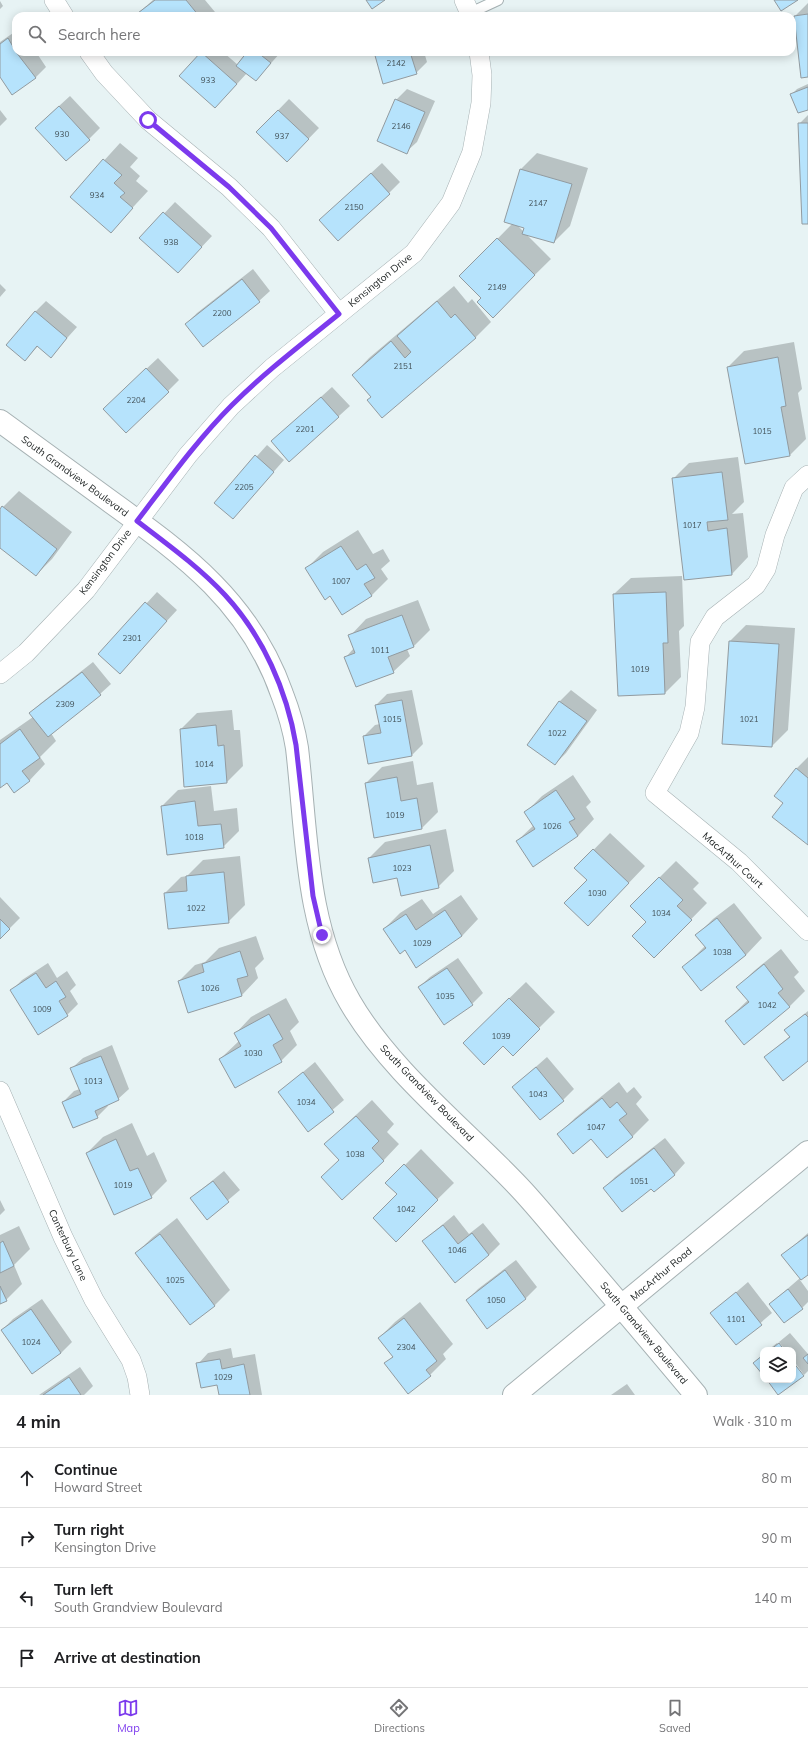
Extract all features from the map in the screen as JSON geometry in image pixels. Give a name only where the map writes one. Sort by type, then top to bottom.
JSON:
[{"type":"street","points":[[54,0],[62,12]]},
{"type":"street","points":[[91,56],[104,73],[148,120],[229,187],[271,228],[339,314]]},
{"type":"street","name":"Kensington Drive","points":[[0,674],[26,653],[86,590],[188,455],[231,406],[272,368],[414,253],[451,203],[472,152],[476,135],[481,82],[479,56]]},
{"type":"street","name":"South Grandview Boulevard","points":[[0,421],[137,521],[193,564],[226,596],[252,630],[276,676],[292,722],[296,745],[314,904],[333,968],[349,1001],[366,1027],[390,1057],[519,1187],[696,1395]]},
{"type":"street","name":"MacArthur Court","points":[[808,475],[794,488],[775,535],[766,569],[756,585],[715,617],[700,642],[695,707],[689,733],[655,793],[739,862],[808,931]]},
{"type":"street","name":"Canterbury Lane","points":[[0,1091],[63,1237],[94,1300],[131,1360],[137,1377],[140,1395]]},
{"type":"street","name":"MacArthur Road","points":[[514,1395],[808,1152]]},
{"type":"lane","points":[[468,10],[498,0]]},
{"type":"building","points":[[155,0],[186,0],[196,12],[139,12]]},
{"type":"building","points":[[366,0],[385,0],[372,9]]},
{"type":"building","points":[[774,0],[798,0],[781,11]]},
{"type":"building","points":[[808,14],[808,77],[801,78],[796,34],[796,16]]},
{"type":"building","points":[[8,38],[12,45],[12,56],[19,56],[36,78],[12,95],[0,77],[0,44]]},
{"type":"building","points":[[197,56],[206,56],[237,84],[215,108],[179,76]]},
{"type":"building","points":[[244,56],[262,56],[271,63],[256,81],[236,66]]},
{"type":"building","points":[[375,56],[411,56],[417,74],[383,84]]},
{"type":"building","points":[[808,87],[808,110],[798,113],[790,94]]},
{"type":"building","points":[[395,99],[425,112],[407,154],[377,141]]},
{"type":"building","points":[[59,106],[90,140],[66,161],[35,128]]},
{"type":"building","points":[[278,110],[309,139],[287,162],[256,132]]},
{"type":"building","points":[[798,123],[808,123],[808,224],[802,224]]},
{"type":"building","points":[[103,159],[122,175],[114,183],[125,193],[120,197],[133,208],[111,233],[70,197]]},
{"type":"building","points":[[520,169],[572,184],[554,243],[522,234],[524,228],[504,222]]},
{"type":"building","points":[[371,173],[390,194],[338,241],[319,220]]},
{"type":"building","points":[[163,212],[202,247],[178,273],[139,238]]},
{"type":"building","points":[[497,238],[535,275],[493,318],[477,302],[481,298],[459,276]]},
{"type":"building","points":[[242,279],[260,302],[203,347],[185,324]]},
{"type":"building","points":[[437,301],[451,318],[455,314],[476,338],[382,418],[367,400],[371,397],[352,375],[391,341],[405,358],[411,352],[397,336]]},
{"type":"building","points":[[35,311],[67,338],[51,358],[37,346],[25,361],[6,345]]},
{"type":"building","points":[[778,357],[786,406],[781,407],[790,456],[745,464],[727,367]]},
{"type":"building","points":[[146,368],[169,392],[126,433],[103,409]]},
{"type":"building","points":[[321,397],[339,417],[289,462],[271,441]]},
{"type":"building","points":[[255,455],[274,472],[233,519],[214,503]]},
{"type":"building","points":[[722,472],[728,520],[707,522],[708,531],[727,528],[732,575],[684,580],[672,478]]},
{"type":"building","points":[[2,506],[57,549],[36,576],[0,548],[0,509]]},
{"type":"building","points":[[341,546],[357,570],[366,564],[375,578],[364,584],[372,596],[342,615],[330,596],[325,600],[305,568]]},
{"type":"building","points":[[666,592],[668,643],[663,643],[665,694],[618,696],[613,594]]},
{"type":"building","points":[[145,602],[167,621],[120,674],[98,654]]},
{"type":"building","points":[[402,615],[414,647],[388,657],[394,673],[356,687],[344,657],[355,653],[348,635]]},
{"type":"building","points":[[729,641],[779,644],[772,747],[722,744]]},
{"type":"building","points":[[82,672],[101,695],[48,737],[29,713]]},
{"type":"building","points":[[402,700],[412,756],[368,764],[363,736],[381,733],[375,705]]},
{"type":"building","points":[[559,701],[587,721],[555,765],[527,745]]},
{"type":"building","points":[[216,725],[218,746],[224,745],[227,783],[184,787],[180,729]]},
{"type":"building","points":[[20,729],[40,758],[22,771],[30,781],[14,793],[7,783],[0,788],[0,744]]},
{"type":"building","points":[[796,768],[808,778],[808,845],[772,817],[783,803],[774,796]]},
{"type":"building","points":[[397,777],[401,801],[417,798],[422,829],[374,838],[365,783]]},
{"type":"building","points":[[556,790],[575,819],[569,822],[578,836],[533,867],[516,841],[535,829],[524,812]]},
{"type":"building","points":[[195,801],[198,826],[221,824],[224,848],[167,855],[161,806]]},
{"type":"building","points":[[430,845],[439,888],[401,896],[397,878],[373,883],[368,858]]},
{"type":"building","points":[[593,849],[629,883],[588,926],[564,903],[587,880],[574,868]]},
{"type":"building","points":[[224,872],[229,923],[168,929],[164,893],[187,891],[186,876]]},
{"type":"building","points":[[659,877],[683,900],[677,906],[692,920],[654,958],[632,936],[646,922],[630,906]]},
{"type":"building","points":[[445,910],[462,936],[416,968],[405,950],[400,954],[383,929],[406,914],[416,930]]},
{"type":"building","points":[[717,918],[746,955],[701,991],[682,967],[706,948],[695,935]]},
{"type":"building","points":[[0,919],[10,929],[0,939]]},
{"type":"building","points":[[240,951],[248,976],[237,979],[242,996],[188,1013],[178,981],[204,972],[202,964]]},
{"type":"building","points":[[764,964],[783,989],[778,993],[790,1007],[744,1045],[725,1021],[749,1002],[736,987]]},
{"type":"building","points":[[447,968],[473,1005],[444,1025],[418,987]]},
{"type":"building","points":[[36,973],[46,988],[56,981],[66,997],[59,1001],[68,1016],[38,1035],[10,990]]},
{"type":"building","points":[[509,998],[540,1029],[513,1056],[503,1046],[484,1065],[463,1043]]},
{"type":"building","points":[[269,1014],[283,1039],[273,1045],[282,1062],[235,1088],[219,1059],[241,1046],[234,1033]]},
{"type":"building","points":[[805,1014],[808,1017],[808,1061],[783,1081],[764,1057],[790,1037],[784,1030]]},
{"type":"building","points":[[101,1056],[119,1100],[95,1111],[98,1118],[73,1128],[62,1102],[81,1094],[70,1068]]},
{"type":"building","points":[[536,1067],[564,1101],[540,1120],[512,1087]]},
{"type":"building","points":[[303,1072],[334,1112],[308,1132],[278,1092]]},
{"type":"building","points":[[602,1098],[610,1108],[617,1102],[627,1114],[619,1120],[633,1137],[607,1158],[591,1139],[573,1154],[557,1134]]},
{"type":"building","points":[[356,1116],[379,1141],[372,1148],[384,1161],[342,1200],[321,1177],[339,1160],[324,1144]]},
{"type":"building","points":[[116,1139],[130,1171],[138,1168],[152,1198],[114,1215],[86,1153]]},
{"type":"building","points":[[654,1148],[675,1175],[654,1192],[651,1189],[622,1212],[603,1188]]},
{"type":"building","points":[[404,1164],[438,1200],[396,1242],[373,1218],[397,1194],[385,1183]]},
{"type":"building","points":[[213,1181],[229,1202],[207,1220],[190,1198]]},
{"type":"building","points":[[443,1225],[458,1244],[472,1233],[489,1255],[455,1283],[422,1241]]},
{"type":"building","points":[[160,1234],[215,1306],[190,1325],[135,1253]]},
{"type":"building","points":[[808,1235],[808,1275],[801,1280],[781,1255]]},
{"type":"building","points":[[3,1241],[14,1266],[0,1273],[0,1243]]},
{"type":"building","points":[[505,1270],[526,1299],[487,1329],[466,1300]]},
{"type":"building","points":[[0,1286],[7,1301],[0,1304]]},
{"type":"building","points":[[788,1289],[803,1309],[784,1323],[769,1304]]},
{"type":"building","points":[[736,1292],[762,1325],[736,1345],[710,1313]]},
{"type":"building","points":[[31,1309],[61,1353],[32,1374],[1,1330]]},
{"type":"building","points":[[404,1318],[437,1361],[426,1370],[431,1376],[408,1394],[384,1363],[393,1357],[378,1338]]},
{"type":"building","points":[[779,1343],[782,1347],[774,1347]]},
{"type":"building","points":[[808,1354],[808,1364],[803,1358]]},
{"type":"building","points":[[760,1357],[760,1371],[753,1363]]},
{"type":"building","points":[[220,1359],[222,1369],[244,1364],[250,1395],[219,1395],[217,1385],[201,1388],[196,1363]]},
{"type":"building","points":[[796,1366],[804,1376],[796,1382]]},
{"type":"building","points":[[69,1377],[81,1395],[43,1395]]},
{"type":"building","points":[[769,1383],[794,1383],[778,1395]]},
{"type":"route","points":[[148,120],[229,187],[271,228],[339,314],[272,368],[231,406],[188,455],[137,521],[193,564],[226,596],[252,630],[276,676],[292,722],[296,745],[313,896],[322,935]]}]
